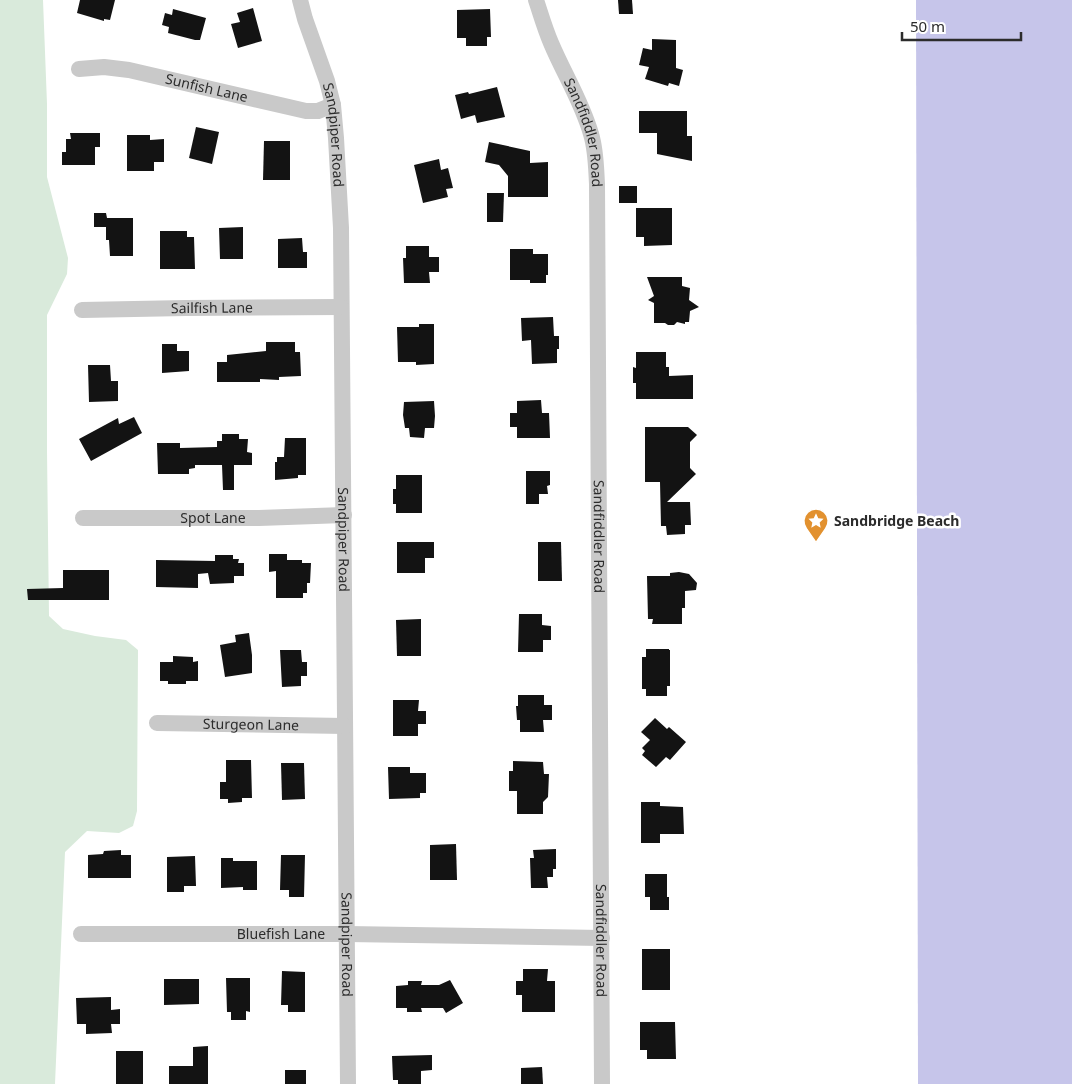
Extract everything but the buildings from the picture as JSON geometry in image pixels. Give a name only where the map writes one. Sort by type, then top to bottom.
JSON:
[{"type":"street","name":"Sandpiper Road","points":[[300,0],[333,105],[341,228],[348,1084]]},
{"type":"street","name":"Sandfiddler Road","points":[[536,0],[550,43],[592,136],[596,159],[602,1084]]},
{"type":"street","name":"Sunfish Lane","points":[[79,69],[104,67],[130,70],[306,112],[318,111],[333,105]]},
{"type":"street","name":"Sailfish Lane","points":[[82,310],[341,307]]},
{"type":"street","name":"Spot Lane","points":[[83,518],[259,518],[344,515]]},
{"type":"street","name":"Sturgeon Lane","points":[[157,724],[344,726]]},
{"type":"street","name":"Bluefish Lane","points":[[81,934],[346,934],[602,938]]},
{"type":"green space","points":[[0,0],[43,0],[47,104],[47,177],[68,258],[67,274],[47,315],[49,616],[63,629],[126,640],[138,650],[137,811],[133,826],[119,833],[87,831],[65,852],[55,1084],[0,1084]]},
{"type":"water","points":[[916,0],[1072,0],[1072,1084],[918,1084]]},
{"type":"place","name":"Sandbridge Beach","points":[[816,542]]}]
